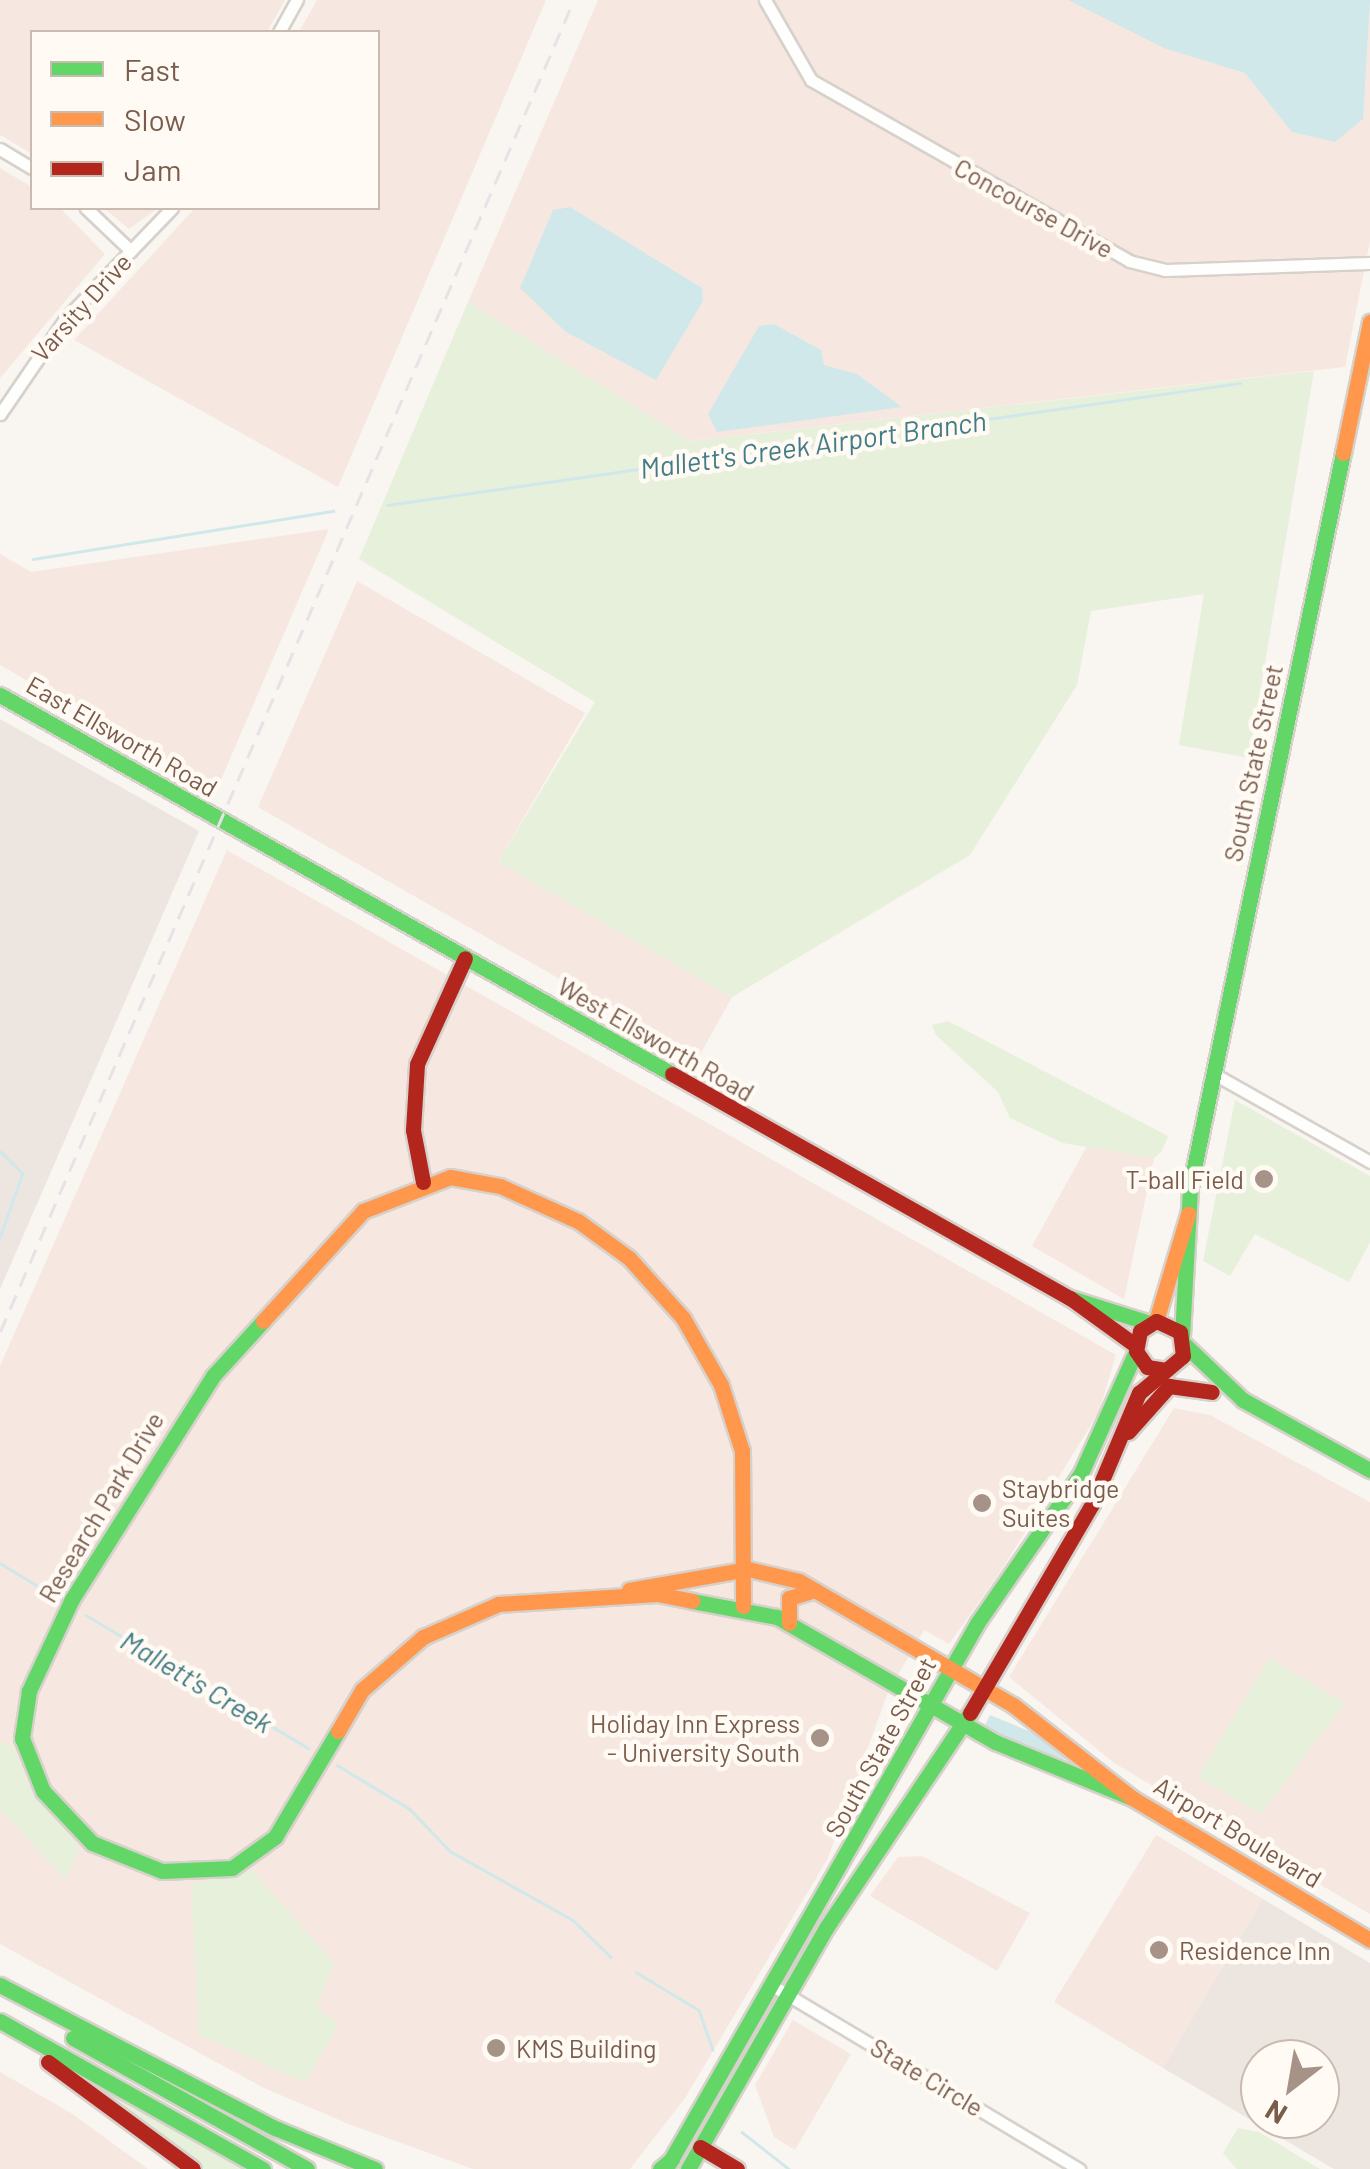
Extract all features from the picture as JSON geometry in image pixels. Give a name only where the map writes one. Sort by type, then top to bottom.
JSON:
[{"type":"main road","name":"South State Street","points":[[666,2166],[780,1991],[952,1668],[1090,1457],[1135,1348],[1153,1322],[1188,1214],[1370,322]]},
{"type":"main road","name":"East Ellsworth Road","points":[[0,695],[219,820]]},
{"type":"main road","name":"West Ellsworth Road","points":[[219,820],[1070,1298],[1135,1348],[1147,1367],[1169,1369]]},
{"type":"main road","points":[[423,1182],[413,1130],[417,1064],[465,958]]},
{"type":"main road","name":"Research Park Drive","points":[[743,1606],[748,1569],[746,1477],[732,1416],[703,1351],[658,1287],[548,1204],[477,1180],[423,1182],[379,1200],[343,1230],[183,1418],[38,1669],[23,1714],[30,1765],[65,1820],[119,1858],[184,1874],[232,1868],[274,1838],[362,1690],[397,1654],[498,1604],[623,1592],[748,1569],[817,1590],[984,1688]]},
{"type":"main road","name":"South State Street","points":[[780,1991],[964,1723],[1080,1524],[1114,1457],[1139,1393],[1169,1369],[1184,1340],[1188,1214]]},
{"type":"main road","name":"West Ellsworth Road","points":[[1070,1298],[1153,1322],[1184,1340]]},
{"type":"main road","points":[[1184,1340],[1243,1400]]},
{"type":"main road","points":[[1169,1369],[1212,1392]]},
{"type":"main road","points":[[1114,1457],[1170,1386],[1243,1400],[1370,1470]]},
{"type":"main road","points":[[1102,1482],[1117,1431],[1106,1425]]},
{"type":"main road","points":[[1080,1524],[1068,1506],[1090,1457]]},
{"type":"main road","points":[[1029,1548],[1052,1549],[1052,1572]]},
{"type":"main road","points":[[789,1623],[795,1591],[817,1590]]},
{"type":"main road","name":"Research Park Drive","points":[[623,1592],[743,1606],[789,1623],[932,1705]]},
{"type":"main road","name":"Airport Boulevard","points":[[984,1688],[1075,1751],[1132,1798],[1370,1940]]},
{"type":"main road","name":"Airport Boulevard","points":[[932,1705],[1025,1757],[1132,1798]]},
{"type":"main road","points":[[880,1846],[878,1812],[910,1746]]},
{"type":"main road","points":[[1025,1757],[1068,1768],[1075,1751]]},
{"type":"main road","points":[[0,1985],[275,2128],[375,2169]]},
{"type":"main road","points":[[0,1998],[307,2169]]},
{"type":"main road","points":[[0,2021],[263,2169]]},
{"type":"main road","name":"South State Street","points":[[688,2169],[760,2025]]},
{"type":"main road","points":[[0,2032],[194,2169]]},
{"type":"main road","points":[[666,2166],[700,2147],[737,2169]]},
{"type":"street","points":[[280,30],[297,0]]},
{"type":"street","name":"Concourse Drive","points":[[765,0],[810,80],[1129,261],[1166,270],[1370,262]]},
{"type":"street","points":[[0,149],[30,167]]},
{"type":"street","points":[[88,210],[131,251]]},
{"type":"street","name":"Varsity Drive","points":[[0,414],[44,346],[170,210]]},
{"type":"street","points":[[1214,1074],[1370,1162]]},
{"type":"street","name":"State Circle","points":[[780,1991],[1080,2169]]},
{"type":"shaded area","points":[[0,0],[285,0],[268,30],[30,30],[30,153],[0,135]]},
{"type":"shaded area","points":[[317,0],[546,0],[338,487],[74,340],[193,210],[380,210],[380,30],[300,30]]},
{"type":"shaded area","points":[[598,0],[1370,0],[1370,241],[1345,367],[689,441],[468,302]]},
{"type":"shaded area","points":[[0,168],[30,186],[30,210],[62,210],[105,254],[0,378]]},
{"type":"shaded area","points":[[106,210],[155,210],[129,229]]},
{"type":"shaded area","points":[[329,529],[217,789],[0,665],[0,554],[31,572]]},
{"type":"shaded area","points":[[357,581],[585,713],[498,862],[732,997],[698,1058],[258,807]]},
{"type":"shaded area","points":[[0,719],[199,831],[0,1289]]},
{"type":"shaded area","points":[[227,850],[1116,1355],[1099,1412],[999,1574],[949,1644],[924,1630],[888,1692],[828,1858],[685,2098],[630,2169],[473,2169],[351,2125],[264,2088],[0,1944],[0,1366]]},
{"type":"shaded area","points":[[1087,1146],[1154,1158],[1124,1299],[1032,1246]]},
{"type":"shaded area","points":[[1174,1408],[1210,1415],[1370,1502],[1370,1914],[1114,1763],[1009,1677]]},
{"type":"shaded area","name":"Residence Inn","points":[[1156,1835],[1263,1899],[1163,2068],[1054,2002]]},
{"type":"shaded area","points":[[922,1856],[1030,1913],[997,1971],[870,1896],[898,1857]]},
{"type":"shaded area","points":[[1263,1899],[1370,1963],[1370,2169],[1334,2169],[1283,2139],[1340,2139],[1340,2039],[1240,2039],[1240,2113],[1163,2068]]},
{"type":"shaded area","points":[[793,2020],[851,2054],[795,2150],[774,2137],[755,2085]]},
{"type":"shaded area","points":[[0,2072],[71,2113],[148,2169],[0,2169]]},
{"type":"green space","points":[[468,302],[690,441],[1314,371],[1249,758],[1179,745],[1204,594],[1091,611],[1077,685],[970,855],[732,997],[498,862],[595,702],[359,559]]},
{"type":"green space","points":[[948,1021],[1168,1136],[1162,1151],[1154,1158],[1063,1143],[1010,1118],[998,1092],[936,1035],[932,1025]]},
{"type":"green space","points":[[1235,1100],[1370,1176],[1370,1242],[1349,1282],[1255,1234],[1230,1276],[1203,1261]]},
{"type":"green space","points":[[1269,1658],[1345,1703],[1261,1814],[1198,1777]]},
{"type":"green space","points":[[0,1743],[12,1743],[32,1793],[80,1847],[65,1879],[0,1809]]},
{"type":"green space","points":[[251,1869],[334,1963],[317,2005],[338,2026],[305,2082],[199,2035],[191,1885]]},
{"type":"green space","points":[[93,2084],[243,2169],[204,2169]]},
{"type":"green space","points":[[1238,2128],[1240,2139],[1271,2139],[1320,2169],[1237,2169],[1223,2153]]},
{"type":"water","points":[[1068,0],[1370,0],[1363,119],[1335,142],[1292,132],[1245,73],[1164,48]]},
{"type":"water","points":[[570,207],[702,288],[703,301],[656,380],[566,332],[520,288],[553,210]]},
{"type":"water","points":[[774,324],[821,350],[824,365],[857,374],[902,407],[717,432],[708,414],[759,326]]},
{"type":"water","points":[[990,1715],[1051,1740],[1069,1760],[1030,1752],[985,1725]]},
{"type":"waterway","name":"Mallett's Creek Airport Branch","points":[[387,505],[1240,383]]},
{"type":"waterway","name":"Mallett's Creek Airport Branch","points":[[33,559],[333,511]]},
{"type":"waterway","name":"Mallett's Creek","points":[[0,1151],[23,1173],[0,1238]]},
{"type":"waterway","name":"Mallett's Creek","points":[[0,1563],[56,1597]]},
{"type":"waterway","name":"Mallett's Creek","points":[[86,1615],[308,1748]]},
{"type":"waterway","name":"Mallett's Creek","points":[[337,1765],[410,1809],[450,1851],[573,1920],[611,1957]]},
{"type":"waterway","name":"Mallett's Creek","points":[[636,1972],[699,2010],[713,2050]]},
{"type":"waterway","name":"Mallett's Creek","points":[[742,2132],[789,2169]]},
{"type":"railway","points":[[0,1332],[574,0]]},
{"type":"traffic: fast","points":[[1182,1336],[1190,1187],[1343,453]]},
{"type":"traffic: fast","points":[[0,695],[672,1074]]},
{"type":"traffic: fast","points":[[1070,1298],[1150,1323]]},
{"type":"traffic: fast","points":[[263,1321],[213,1376],[72,1599],[29,1691],[22,1738],[43,1791],[92,1843],[162,1871],[232,1868],[275,1837],[338,1731]]},
{"type":"traffic: fast","points":[[1185,1345],[1243,1400],[1370,1470]]},
{"type":"traffic: fast","points":[[668,2165],[978,1622],[1081,1473],[1136,1351]]},
{"type":"traffic: fast","points":[[692,1601],[777,1617],[995,1742],[1132,1798]]},
{"type":"traffic: fast","points":[[688,2169],[826,1928],[970,1713]]},
{"type":"traffic: fast","points":[[0,1985],[275,2128],[375,2169]]},
{"type":"traffic: fast","points":[[0,2021],[263,2169]]},
{"type":"traffic: fast","points":[[73,2038],[307,2169]]},
{"type":"traffic: fast","points":[[660,2169],[672,2159]]},
{"type":"traffic: slow","points":[[1343,453],[1370,322]]},
{"type":"traffic: slow","points":[[263,1321],[363,1211],[450,1177],[500,1186],[578,1221],[629,1258],[683,1318],[721,1385],[742,1451],[743,1606]]},
{"type":"traffic: slow","points":[[1156,1321],[1188,1214]]},
{"type":"traffic: slow","points":[[629,1590],[748,1569],[799,1581],[1013,1705],[1132,1798],[1370,1940]]},
{"type":"traffic: slow","points":[[789,1623],[789,1598],[815,1590]]},
{"type":"traffic: slow","points":[[338,1731],[362,1690],[423,1637],[498,1604],[657,1594],[692,1601]]},
{"type":"traffic: jam","points":[[423,1182],[413,1130],[417,1064],[465,958]]},
{"type":"traffic: jam","points":[[672,1074],[1070,1298],[1135,1345]]},
{"type":"traffic: jam","points":[[970,1713],[1092,1504],[1139,1393],[1183,1356],[1180,1332],[1156,1321],[1140,1331],[1136,1351],[1147,1367],[1166,1370]]},
{"type":"traffic: jam","points":[[1128,1432],[1169,1386],[1212,1392]]},
{"type":"traffic: jam","points":[[48,2062],[193,2169]]},
{"type":"traffic: jam","points":[[700,2147],[737,2169]]},
{"type":"place","name":"T-ball Field","points":[[1264,1179]]},
{"type":"place","name":"Staybridge Suites","points":[[982,1503]]},
{"type":"place","name":"Holiday Inn Express - University South","points":[[820,1738]]},
{"type":"place","name":"Residence Inn","points":[[1159,1950]]},
{"type":"place","name":"KMS Building","points":[[496,2048]]}]
